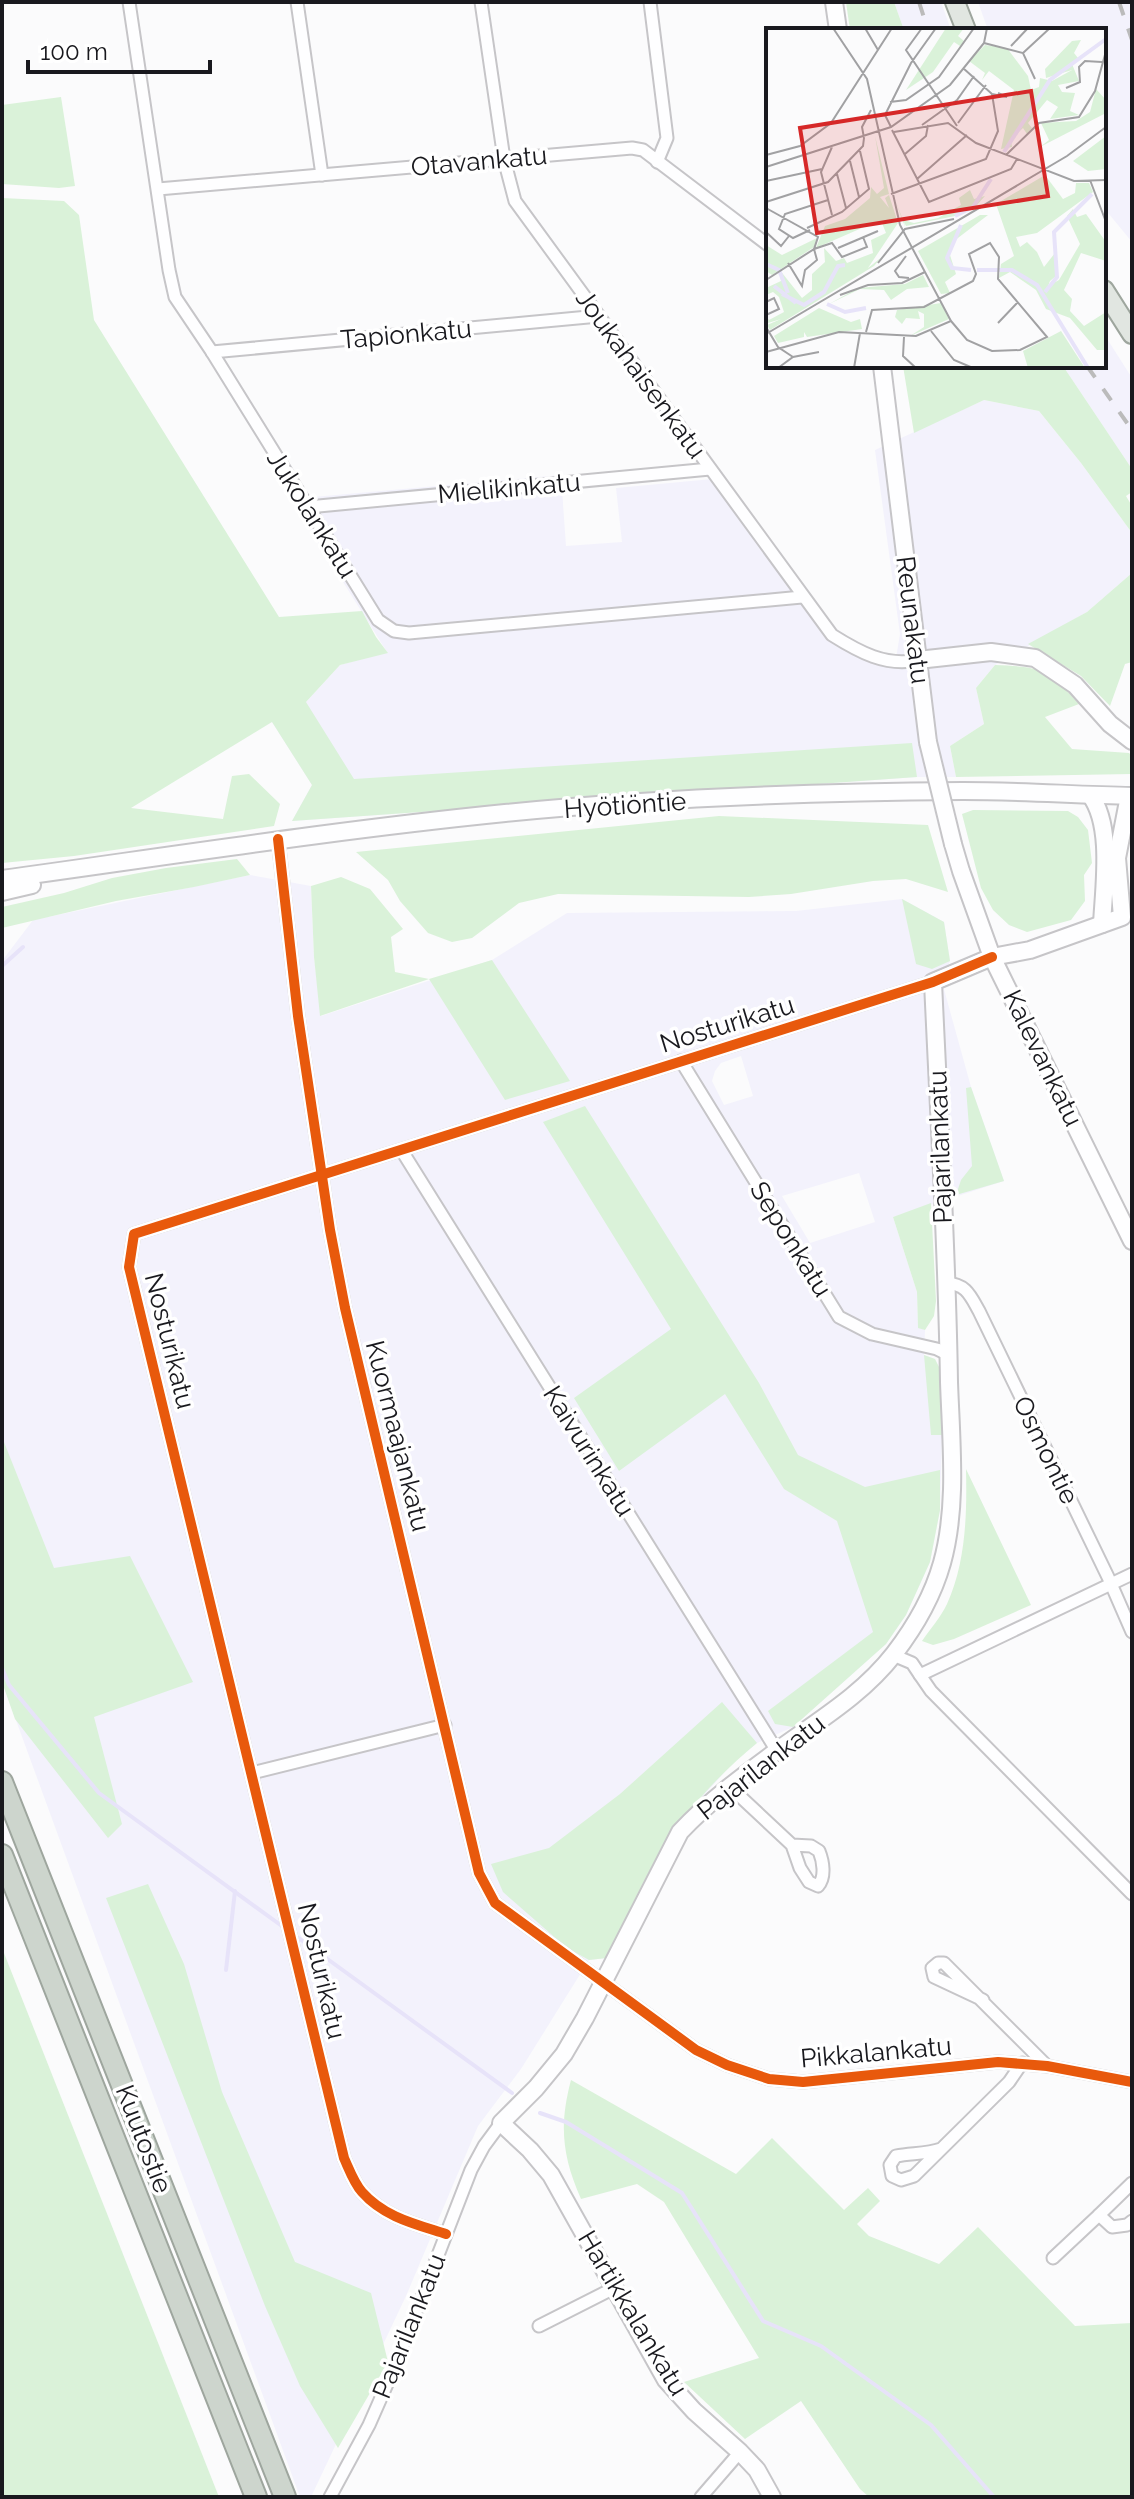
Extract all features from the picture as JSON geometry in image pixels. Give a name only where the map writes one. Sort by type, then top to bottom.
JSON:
[{"type":"highway","points":[[2,1765],[76,1968]]},
{"type":"highway","name":"Kuutostie","points":[[2,1782],[285,2497]]},
{"type":"highway","name":"Kuutostie","points":[[2,1855],[256,2497]]},
{"type":"main road","points":[[834,2],[838,28]]},
{"type":"main road","points":[[955,2],[965,28]]},
{"type":"main road","points":[[1106,293],[1132,334]]},
{"type":"main road","name":"Reunakatu","points":[[882,368],[928,742],[961,871]]},
{"type":"main road","points":[[918,660],[991,652],[1035,658],[1075,685],[1110,724],[1132,741]]},
{"type":"main road","name":"Hyötiöntie","points":[[2,879],[278,839],[507,813],[693,800],[966,791],[1131,796]]},
{"type":"main road","points":[[1090,795],[1103,820],[1102,924]]},
{"type":"main road","points":[[1127,916],[1117,858],[1131,796]]},
{"type":"main road","name":"Hyötiöntie","points":[[2,892],[121,863]]},
{"type":"main road","name":"Kalevankatu","points":[[961,871],[992,957],[1132,1241]]},
{"type":"main road","name":"Nosturikatu","points":[[933,982],[992,957],[1030,950],[1127,916]]},
{"type":"main road","name":"Pajarilankatu","points":[[501,2123],[564,2054],[680,1832],[730,1787],[841,1706],[868,1682],[893,1655],[929,1598],[942,1564],[950,1522],[949,1355],[933,982]]},
{"type":"main road","name":"Hartikkalankatu","points":[[501,2123],[551,2175],[666,2380],[757,2470],[772,2497]]},
{"type":"street","name":"Jukolankatu","points":[[129,2],[175,297],[378,620],[394,631],[409,633],[802,597]]},
{"type":"street","points":[[297,2],[322,175]]},
{"type":"street","name":"Joukahaisenkatu","points":[[481,2],[504,159],[515,201],[832,635],[853,649],[893,662],[918,660]]},
{"type":"street","points":[[650,2],[667,138],[657,162]]},
{"type":"street","name":"Otavankatu","points":[[158,189],[632,148],[643,150],[766,244]]},
{"type":"street","name":"Tapionkatu","points":[[212,352],[599,316]]},
{"type":"street","name":"Mielikinkatu","points":[[308,507],[710,469]]},
{"type":"street","name":"Kuormaajankatu","points":[[278,839],[298,1016],[330,1230],[345,1308],[479,1873],[495,1903],[603,1981]]},
{"type":"street","name":"Nosturikatu","points":[[446,2234],[394,2217],[375,2204],[360,2190],[344,2158],[129,1267],[134,1234],[933,982]]},
{"type":"street","name":"Seponkatu","points":[[681,1061],[839,1317],[872,1334],[937,1349],[949,1355]]},
{"type":"street","name":"Kaivurinkatu","points":[[402,1151],[777,1751]]},
{"type":"street","name":"Osmontie","points":[[946,1283],[955,1283],[967,1289],[1132,1632]]},
{"type":"street","points":[[920,1675],[1132,1574]]},
{"type":"street","points":[[893,1655],[912,1663],[931,1691],[1132,1894]]},
{"type":"street","points":[[252,1773],[445,1725]]},
{"type":"street","points":[[730,1787],[792,1845]]},
{"type":"street","name":"Pikkalankatu","points":[[603,1981],[696,2050],[727,2065],[769,2079],[803,2082],[998,2062],[1047,2066],[1132,2082]]},
{"type":"street","points":[[983,2000],[1047,2066]]},
{"type":"street","points":[[941,2149],[1009,2082],[1022,2063]]},
{"type":"street","name":"Pajarilankatu","points":[[330,2497],[369,2425],[395,2366],[471,2170],[501,2123]]},
{"type":"street","points":[[1053,2258],[1132,2183]]},
{"type":"street","points":[[1099,2215],[1112,2227],[1119,2228],[1132,2221]]},
{"type":"street","points":[[539,2326],[614,2288]]},
{"type":"street","points":[[701,2497],[740,2452]]},
{"type":"shaded area","points":[[894,2],[941,2],[950,28],[903,28]]},
{"type":"shaded area","points":[[978,2],[1132,2],[1132,242],[1106,210],[1106,28],[987,28]]},
{"type":"shaded area","points":[[1106,337],[1132,378],[1132,469],[1064,368],[1106,368]]},
{"type":"shaded area","points":[[984,400],[1039,411],[1132,533],[1132,573],[1087,612],[995,665],[976,688],[984,724],[950,746],[956,777],[917,777],[292,821],[312,785],[272,722],[306,702],[340,665],[387,652],[291,499],[561,475],[566,546],[622,542],[616,488],[723,478],[835,628],[855,642],[896,658],[900,634],[875,450]]},
{"type":"shaded area","points":[[250,875],[311,886],[314,957],[321,1016],[492,960],[567,913],[796,911],[902,899],[944,922],[950,961],[942,982],[971,1087],[1004,1181],[893,1217],[917,1292],[918,1327],[925,1330],[924,1355],[935,1359],[940,1369],[940,1510],[930,1562],[906,1615],[886,1644],[793,1727],[757,1743],[732,1764],[687,1814],[656,1858],[607,1958],[589,1960],[521,2069],[478,2126],[406,2296],[311,2497],[300,2497],[2,1682],[2,961],[33,920]],"holes":[[[741,1056],[753,1096],[724,1105],[712,1081],[715,1071],[721,1063]],[[859,1173],[875,1222],[810,1243],[782,1196]]]},
{"type":"green space","points":[[846,2],[894,2],[903,28],[850,28]]},
{"type":"green space","points":[[61,97],[75,186],[59,188],[2,184],[2,105]]},
{"type":"green space","points":[[2,198],[64,201],[79,215],[94,320],[279,617],[362,611],[388,653],[340,665],[306,702],[354,779],[912,743],[917,777],[292,821],[312,785],[272,722],[131,808],[223,819],[232,776],[249,774],[280,804],[274,826],[74,856],[2,863]]},
{"type":"green space","points":[[903,368],[1064,368],[1132,469],[1132,492],[1126,496],[1132,506],[1132,533],[1039,411],[984,400],[914,433]]},
{"type":"green space","points":[[1132,573],[1132,662],[1125,664],[1110,706],[1081,676],[1028,644],[1087,612]]},
{"type":"green space","points":[[995,665],[1034,669],[1051,676],[1079,704],[1045,717],[1072,749],[1129,753],[1132,756],[1132,774],[956,777],[950,746],[984,724],[976,688]]},
{"type":"green space","points":[[973,810],[1068,811],[1078,817],[1088,830],[1092,863],[1084,875],[1085,901],[1071,920],[1027,932],[1009,925],[993,910],[981,888],[962,814]]},
{"type":"green space","points":[[719,816],[928,825],[948,892],[906,879],[749,897],[558,894],[519,903],[472,938],[452,942],[428,933],[400,901],[388,880],[356,852]]},
{"type":"green space","points":[[237,859],[250,875],[116,901],[2,928],[2,907],[112,878]]},
{"type":"green space","points":[[341,877],[370,889],[403,929],[391,937],[395,972],[429,979],[320,1016],[311,886]]},
{"type":"green space","points":[[902,899],[944,922],[950,961],[932,969],[916,964]]},
{"type":"green space","points":[[492,960],[570,1081],[505,1100],[429,979]]},
{"type":"green space","points":[[971,1087],[1004,1181],[956,1195],[961,1180],[972,1166],[966,1088]]},
{"type":"green space","points":[[585,1106],[759,1383],[798,1455],[865,1487],[940,1470],[940,1510],[930,1562],[906,1615],[886,1644],[793,1727],[775,1724],[768,1711],[873,1632],[837,1521],[784,1489],[725,1394],[619,1471],[574,1398],[671,1329],[543,1122]]},
{"type":"green space","points":[[931,1203],[936,1301],[934,1316],[925,1330],[918,1328],[917,1292],[893,1217]]},
{"type":"green space","points":[[924,1355],[935,1359],[940,1369],[942,1435],[931,1435]]},
{"type":"green space","points":[[2,1437],[54,1568],[130,1556],[193,1682],[94,1717],[122,1824],[108,1838],[15,1719],[2,1682]]},
{"type":"green space","points":[[966,1469],[1031,1605],[933,1645],[922,1641],[945,1609],[962,1555]]},
{"type":"green space","points":[[722,1702],[757,1743],[728,1768],[677,1827],[649,1871],[607,1958],[589,1960],[567,1948],[503,1892],[491,1864],[549,1848],[620,1794]]},
{"type":"green space","points":[[148,1884],[184,1964],[222,2092],[295,2262],[371,2293],[388,2362],[338,2448],[300,2386],[265,2306],[106,1898]]},
{"type":"green space","points":[[2,1948],[219,2497],[2,2497]]},
{"type":"green space","points":[[571,2080],[736,2174],[772,2138],[844,2210],[868,2188],[880,2201],[857,2224],[869,2236],[939,2264],[978,2227],[1075,2326],[1132,2323],[1132,2497],[869,2497],[860,2489],[801,2401],[745,2439],[684,2382],[759,2358],[664,2202],[637,2184],[581,2199],[564,2140]]},
{"type":"waterway","points":[[2,966],[23,947]]},
{"type":"waterway","points":[[2,1668],[9,1685],[99,1793],[286,1929]]},
{"type":"waterway","points":[[226,1970],[235,1891]]},
{"type":"waterway","points":[[293,1934],[512,2093]]},
{"type":"waterway","points":[[540,2113],[566,2122],[682,2193],[763,2321],[821,2346],[931,2425],[994,2497]]},
{"type":"railway","points":[[919,2],[927,28]]},
{"type":"railway","points":[[1119,2],[1132,40]]},
{"type":"railway","points":[[1088,368],[1132,430]]},
{"type":"cycle path","points":[[278,839],[298,1016],[330,1230],[345,1308],[479,1873],[495,1903],[696,2050],[727,2065],[769,2079],[803,2082],[998,2062],[1047,2066],[1132,2082]]},
{"type":"cycle path","points":[[446,2234],[401,2219],[380,2208],[359,2188],[344,2158],[129,1267],[134,1234],[933,982],[992,957]]}]
